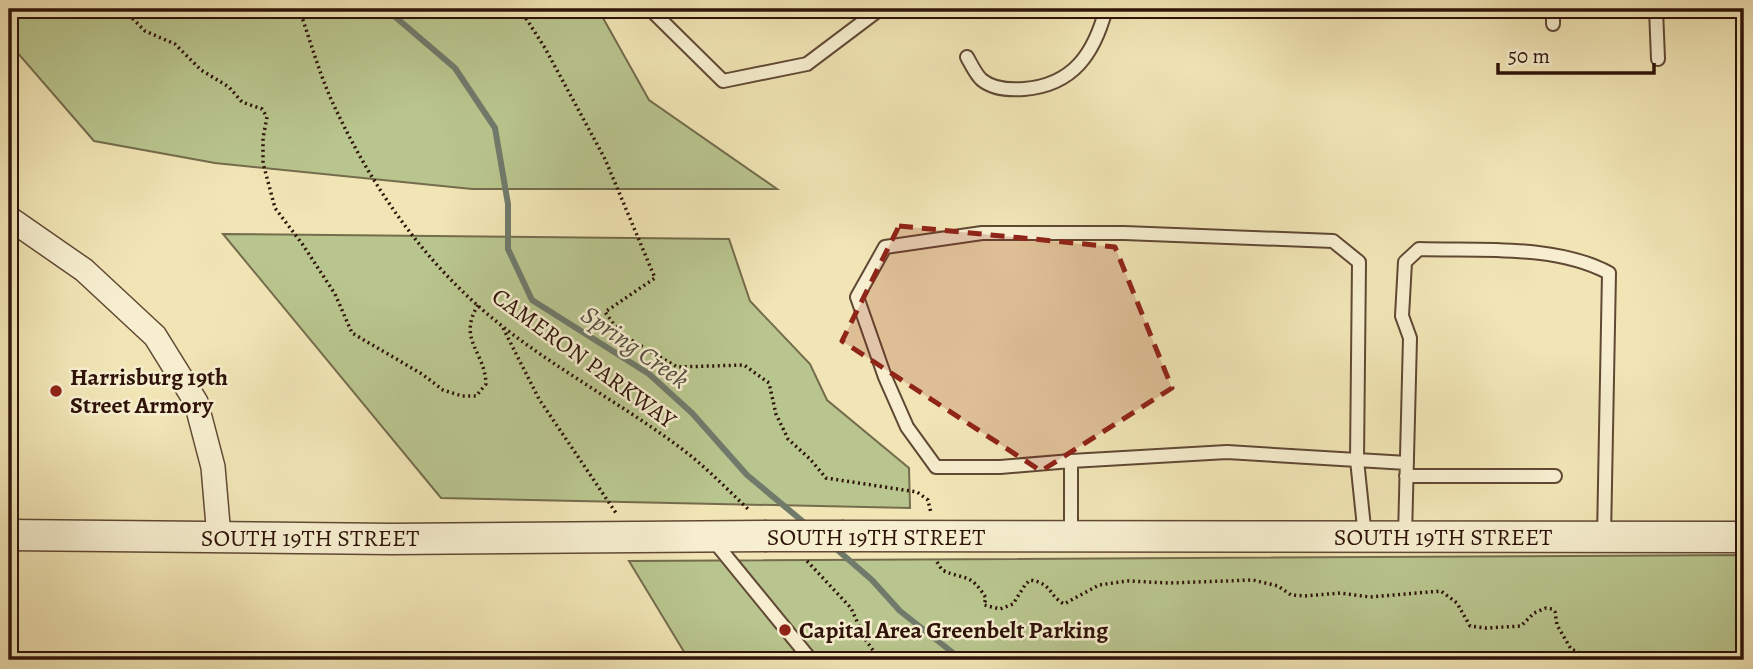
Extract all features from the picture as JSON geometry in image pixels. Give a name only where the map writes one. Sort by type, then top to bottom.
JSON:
[{"type":"street","points":[[9,218],[84,270],[155,336],[196,402],[212,467],[219,537]]},
{"type":"street","name":"SOUTH 19TH STREET","points":[[9,535],[710,537],[760,526],[844,536],[1744,537]]},
{"type":"lane","points":[[650,9],[723,81],[807,64],[880,9]]},
{"type":"lane","points":[[967,57],[982,80],[1009,90],[1044,88],[1068,75],[1088,55],[1106,9]]},
{"type":"lane","points":[[1552,9],[1553,23]]},
{"type":"lane","points":[[1656,9],[1657,59]]},
{"type":"lane","points":[[1365,537],[1357,460],[1359,262],[1333,241],[1124,233],[982,233],[885,247],[857,297],[885,377],[907,427],[936,467],[1000,467],[1227,452],[1357,460],[1406,470],[1555,476]]},
{"type":"lane","points":[[1405,537],[1410,338],[1402,316],[1405,262],[1419,249],[1555,254],[1588,262],[1608,273],[1604,537]]},
{"type":"lane","points":[[1071,461],[1071,537]]},
{"type":"lane","points":[[710,537],[811,660]]},
{"type":"path","points":[[127,9],[145,31],[175,44],[201,70],[229,87],[242,102],[262,109],[267,117],[263,138],[263,163],[275,208],[335,294],[352,333],[422,374],[443,390],[462,397],[476,396],[486,384],[485,369],[472,345],[469,333],[471,316],[478,305]]},
{"type":"path","name":"CAMERON PARKWAY","points":[[299,9],[330,97],[376,185],[398,218],[439,269],[502,327],[681,449],[716,477],[760,526]]},
{"type":"path","points":[[520,9],[545,48],[605,159],[655,278],[605,312],[621,334],[677,367],[744,365],[769,383],[776,414],[788,439],[826,478],[917,492],[928,500],[938,565],[942,570],[967,576],[986,598],[985,605],[1000,609],[1013,604],[1030,580],[1042,582],[1049,587],[1058,601],[1064,604],[1099,585],[1128,581],[1169,583],[1253,580],[1278,586],[1291,595],[1305,596],[1340,593],[1370,597],[1441,591],[1457,603],[1470,626],[1521,626],[1534,613],[1546,608],[1552,609],[1557,625],[1571,649],[1597,660]]},
{"type":"path","points":[[502,327],[539,399],[632,537]]},
{"type":"path","points":[[805,559],[851,608],[880,660]]},
{"type":"path","points":[[1707,660],[1717,655],[1744,656]]},
{"type":"highlighted area","points":[[899,226],[1115,247],[1172,388],[1041,471],[842,341]]},
{"type":"green space","points":[[9,9],[598,9],[649,100],[777,189],[472,189],[215,163],[94,141],[9,43]]},
{"type":"green space","points":[[223,234],[729,239],[750,301],[810,364],[827,400],[909,468],[910,508],[441,498]]},
{"type":"green space","points":[[1744,555],[1744,660],[689,660],[629,561]]},
{"type":"waterway","name":"Spring Creek","points":[[386,9],[455,68],[495,128],[508,204],[508,249],[532,300],[649,374],[692,413],[747,475],[807,525]]},
{"type":"waterway","name":"Spring Creek","points":[[834,547],[872,580],[900,611],[962,660]]},
{"type":"place","name":"Harrisburg 19th Street Armory","points":[[56,391]]},
{"type":"place","name":"Capital Area Greenbelt Parking","points":[[785,630]]}]
